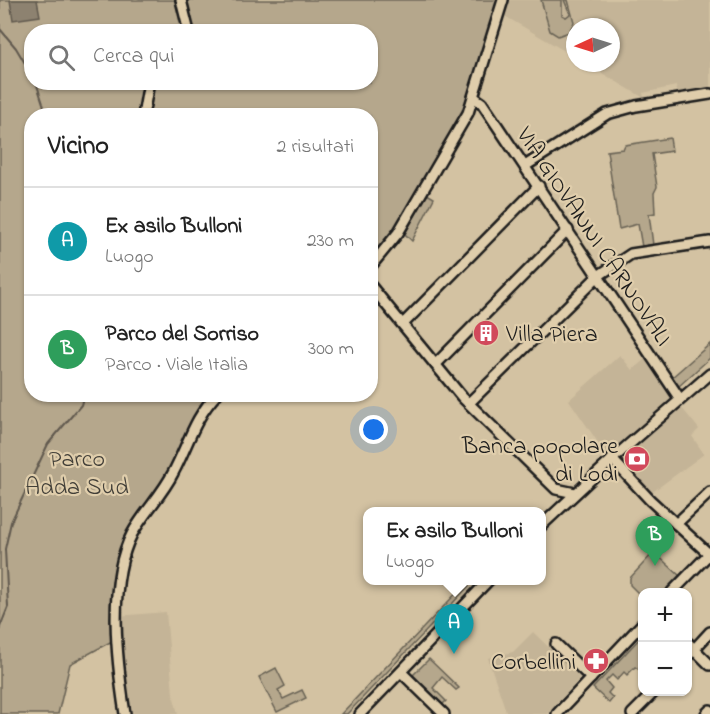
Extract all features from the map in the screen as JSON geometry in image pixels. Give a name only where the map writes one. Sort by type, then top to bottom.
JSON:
[{"type":"street","points":[[181,0],[187,24]]},
{"type":"street","points":[[378,257],[398,233],[474,98],[503,0]]},
{"type":"street","points":[[144,108],[148,90]]},
{"type":"street","points":[[525,166],[607,114],[636,106],[710,94]]},
{"type":"street","name":"VIA GIOVANNI CARNOVALI","points":[[474,98],[482,103],[680,399]]},
{"type":"street","points":[[403,324],[538,186]]},
{"type":"street","points":[[436,364],[568,230]]},
{"type":"street","points":[[469,403],[598,276],[631,254],[710,242]]},
{"type":"street","points":[[378,294],[469,403],[556,489],[575,493]]},
{"type":"street","points":[[546,521],[612,459],[710,374]]},
{"type":"street","points":[[125,714],[118,665],[116,621],[126,550],[140,520],[174,472],[195,422],[211,402]]},
{"type":"street","points":[[612,459],[709,554],[676,588]]},
{"type":"street","points":[[556,489],[558,509]]},
{"type":"street","points":[[676,524],[710,492]]},
{"type":"street","points":[[360,714],[484,585]]},
{"type":"street","points":[[560,713],[638,628]]},
{"type":"street","points":[[692,647],[710,632]]},
{"type":"street","points":[[556,644],[591,678]]},
{"type":"street","points":[[692,651],[710,665]]},
{"type":"street","points":[[400,672],[444,714]]},
{"type":"street","points":[[632,714],[650,696]]},
{"type":"street","points":[[706,714],[710,710]]},
{"type":"shaded area","points":[[10,0],[37,0],[40,16],[13,20]]},
{"type":"shaded area","points":[[508,0],[710,0],[710,90],[678,96],[676,86],[643,93],[644,98],[600,72],[620,72],[620,18],[566,18],[566,52],[503,15]]},
{"type":"shaded area","points":[[620,355],[632,370],[650,355],[677,402],[699,429],[692,436],[704,454],[651,493],[613,458],[610,460],[569,400]]},
{"type":"shaded area","points":[[166,612],[173,694],[178,714],[126,714],[117,616]]},
{"type":"shaded area","points":[[533,632],[580,678],[547,714],[507,714],[488,658],[513,652]]},
{"type":"green space","name":"Parco Adda Sud","points":[[0,0],[499,0],[466,106],[400,221],[378,250],[378,108],[24,108],[24,402],[207,402],[198,410],[171,469],[121,562],[114,640],[70,664],[58,714],[0,714]]},
{"type":"green space","points":[[541,0],[562,0],[562,15],[566,17],[570,14],[564,0],[568,0],[573,18],[566,18],[566,33],[558,36],[550,31]]},
{"type":"green space","points":[[670,138],[672,151],[652,154],[657,187],[654,193],[655,213],[649,214],[653,245],[642,247],[638,224],[619,229],[607,151],[623,149],[625,145]]},
{"type":"green space","points":[[427,194],[434,198],[412,241],[405,234]]},
{"type":"green space","points":[[710,344],[710,358],[678,387],[671,378]]},
{"type":"green space","points":[[654,552],[680,576],[668,588],[638,588],[638,593],[630,585],[630,578]]},
{"type":"green space","points":[[464,585],[468,585],[347,714],[341,714]]},
{"type":"green space","points":[[638,640],[638,669],[635,667],[627,675],[624,672],[617,680],[612,675],[606,681],[612,688],[608,693],[613,698],[609,703],[593,688]]},
{"type":"green space","points":[[429,659],[459,688],[456,690],[442,677],[433,688],[446,701],[442,705],[413,675]]},
{"type":"green space","points":[[276,668],[285,686],[278,690],[283,699],[302,690],[306,698],[277,712],[259,677]]},
{"type":"waterway","points":[[0,29],[24,62]]},
{"type":"waterway","points":[[39,90],[44,108]]},
{"type":"waterway","points":[[0,627],[8,607],[5,549],[11,522],[48,444],[82,402]]},
{"type":"place","name":"Villa Piera","points":[[486,333]]},
{"type":"place","name":"Banca popolare di Lodi","points":[[637,459]]},
{"type":"place","name":"Parco del Sorriso","points":[[655,566]]},
{"type":"place","name":"Ex asilo Bulloni","points":[[454,654]]},
{"type":"place","name":"Corbellini","points":[[596,661]]}]
